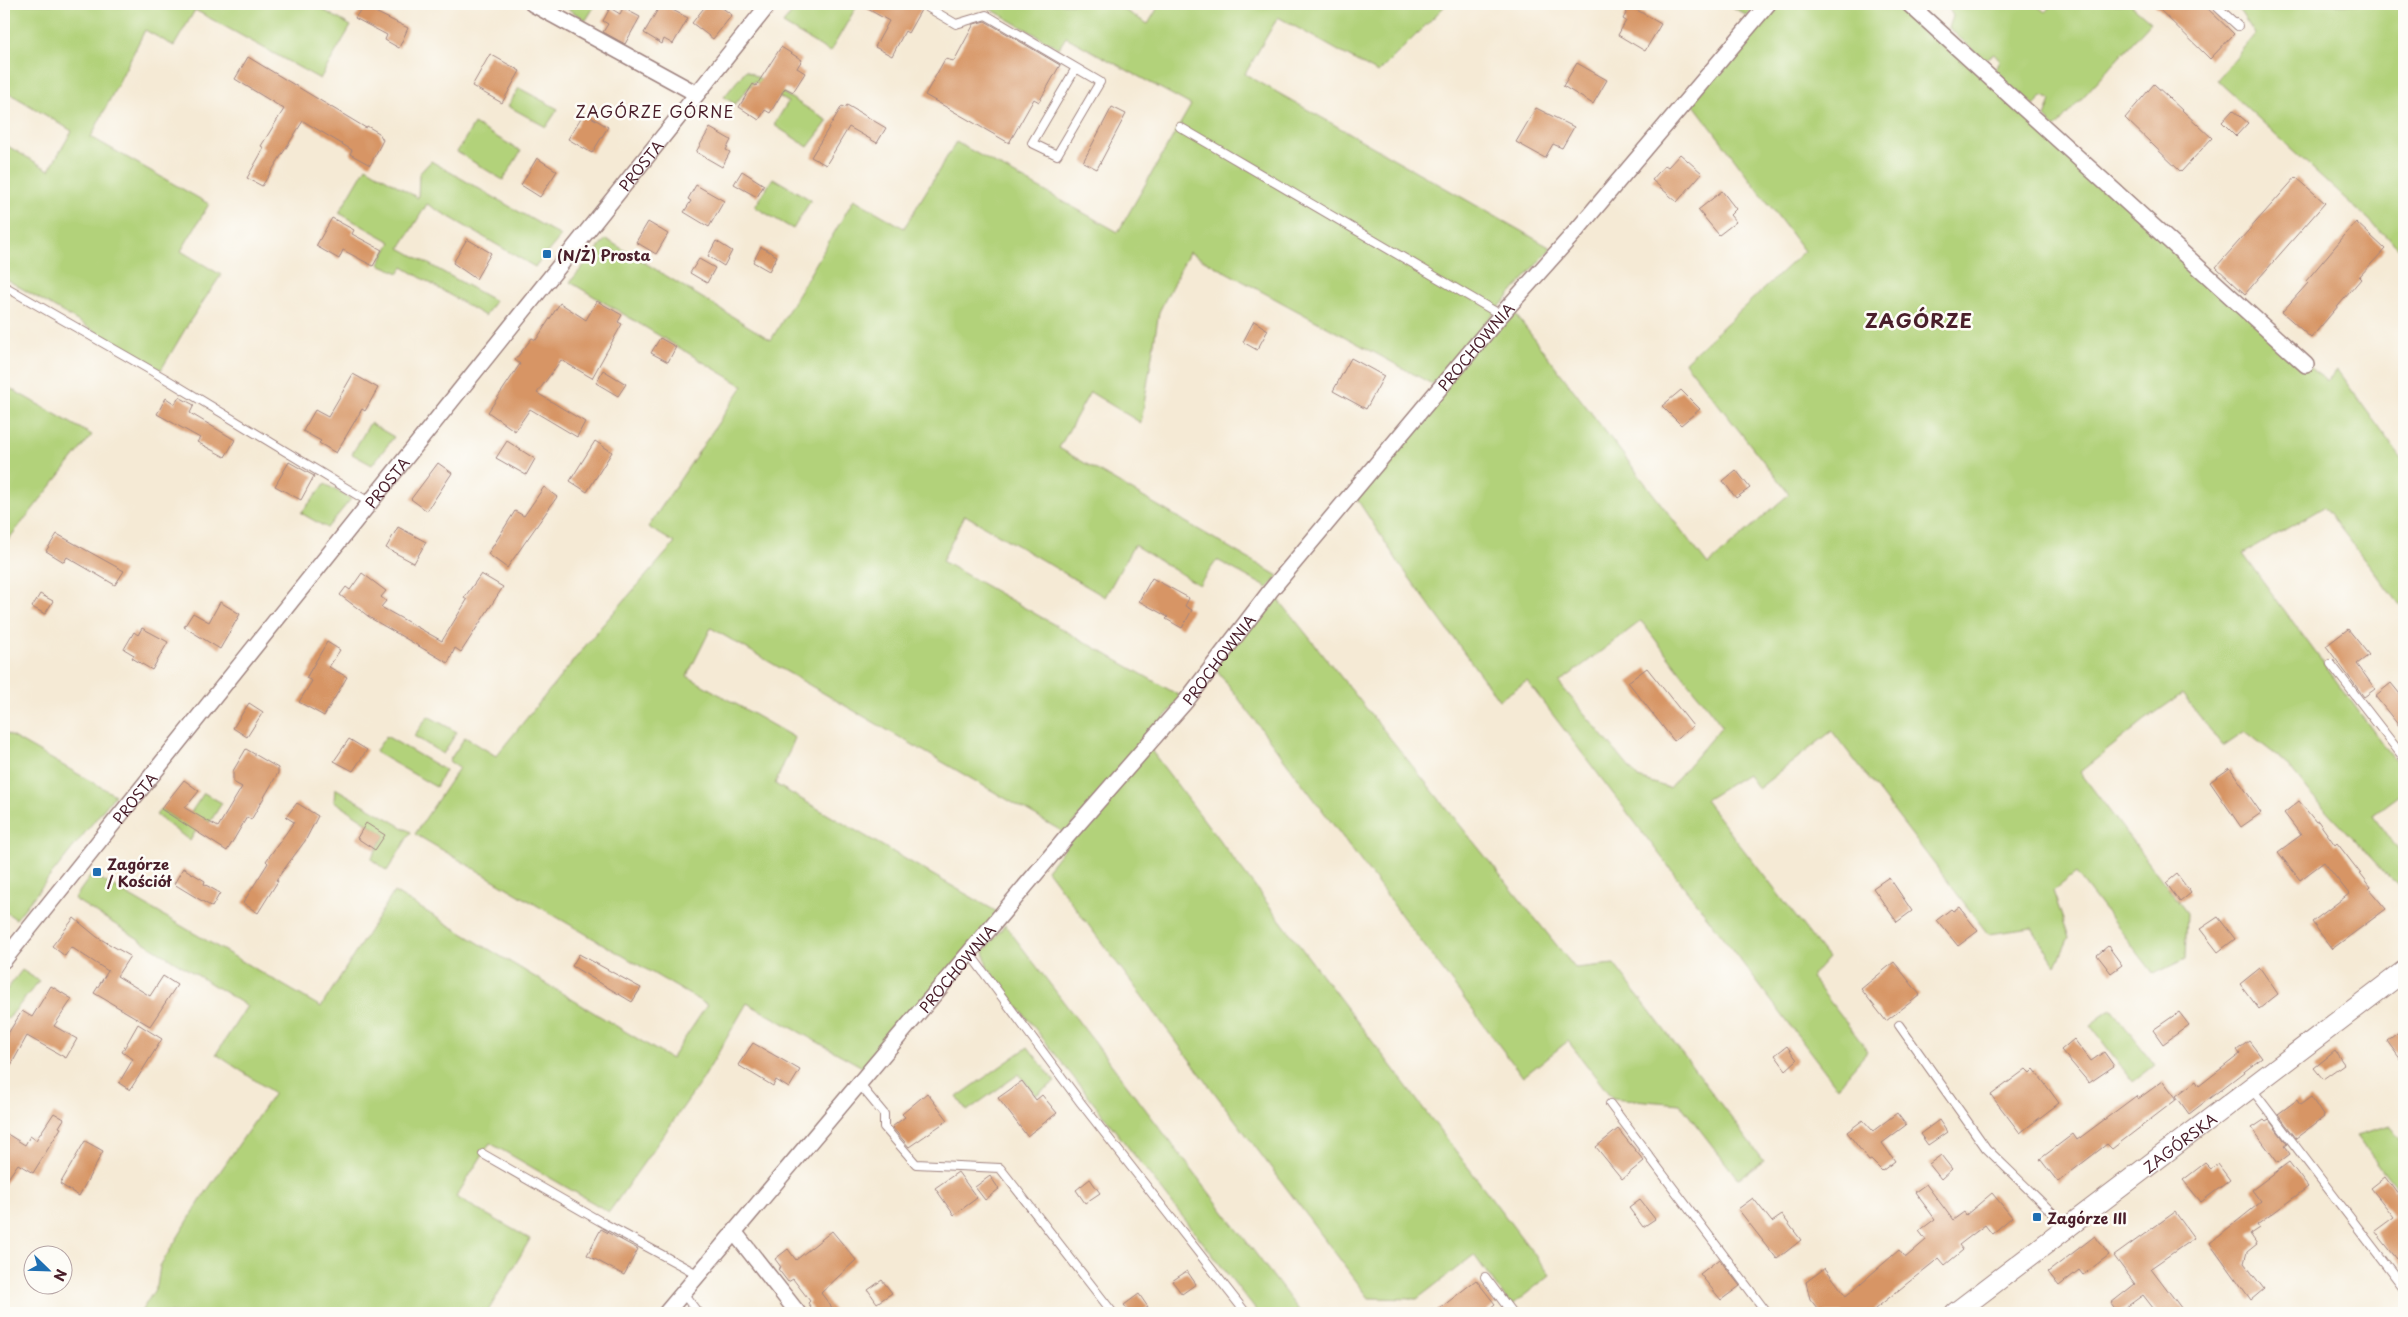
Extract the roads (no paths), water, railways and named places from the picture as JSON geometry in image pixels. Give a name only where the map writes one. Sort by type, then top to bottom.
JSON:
[{"type":"street","points":[[533,4],[697,94]]},
{"type":"street","name":"PROSTA","points":[[4,960],[769,4]]},
{"type":"street","name":"PROCHOWNIA","points":[[666,1313],[860,1085],[1065,839],[1186,701],[1271,590],[1502,315],[1576,231],[1768,4]]},
{"type":"street","points":[[1908,4],[2306,365]]},
{"type":"street","name":"ZAGÓRSKA","points":[[1956,1313],[2404,970]]},
{"type":"street","points":[[735,1233],[798,1313]]},
{"type":"lane","points":[[922,4],[956,24],[986,15],[1100,82],[1057,156],[1032,143],[1076,68]]},
{"type":"lane","points":[[2214,4],[2238,26]]},
{"type":"lane","points":[[1180,126],[1502,315]]},
{"type":"lane","points":[[4,286],[166,379],[369,502]]},
{"type":"lane","points":[[2331,664],[2404,758]]},
{"type":"lane","points":[[970,954],[1081,1103],[1246,1313]]},
{"type":"lane","points":[[1899,1025],[1986,1148],[2067,1227]]},
{"type":"lane","points":[[860,1085],[884,1114],[884,1127],[916,1164],[1000,1168],[1114,1313]]},
{"type":"lane","points":[[2251,1088],[2404,1288]]},
{"type":"lane","points":[[1610,1104],[1767,1313]]},
{"type":"lane","points":[[484,1154],[598,1220],[699,1275]]},
{"type":"lane","points":[[1485,1277],[1512,1313]]},
{"type":"lane","points":[[683,1293],[698,1313]]},
{"type":"place","name":"(N/Ż) Prosta","points":[[547,254]]},
{"type":"place","name":"Zagórze / Kościół","points":[[97,872]]},
{"type":"place","name":"Zagórze III","points":[[2037,1217]]},
{"type":"district","name":"ZAGÓRZE GÓRNE","points":[[655,111]]},
{"type":"district","name":"ZAGÓRZE","points":[[1919,320]]}]
